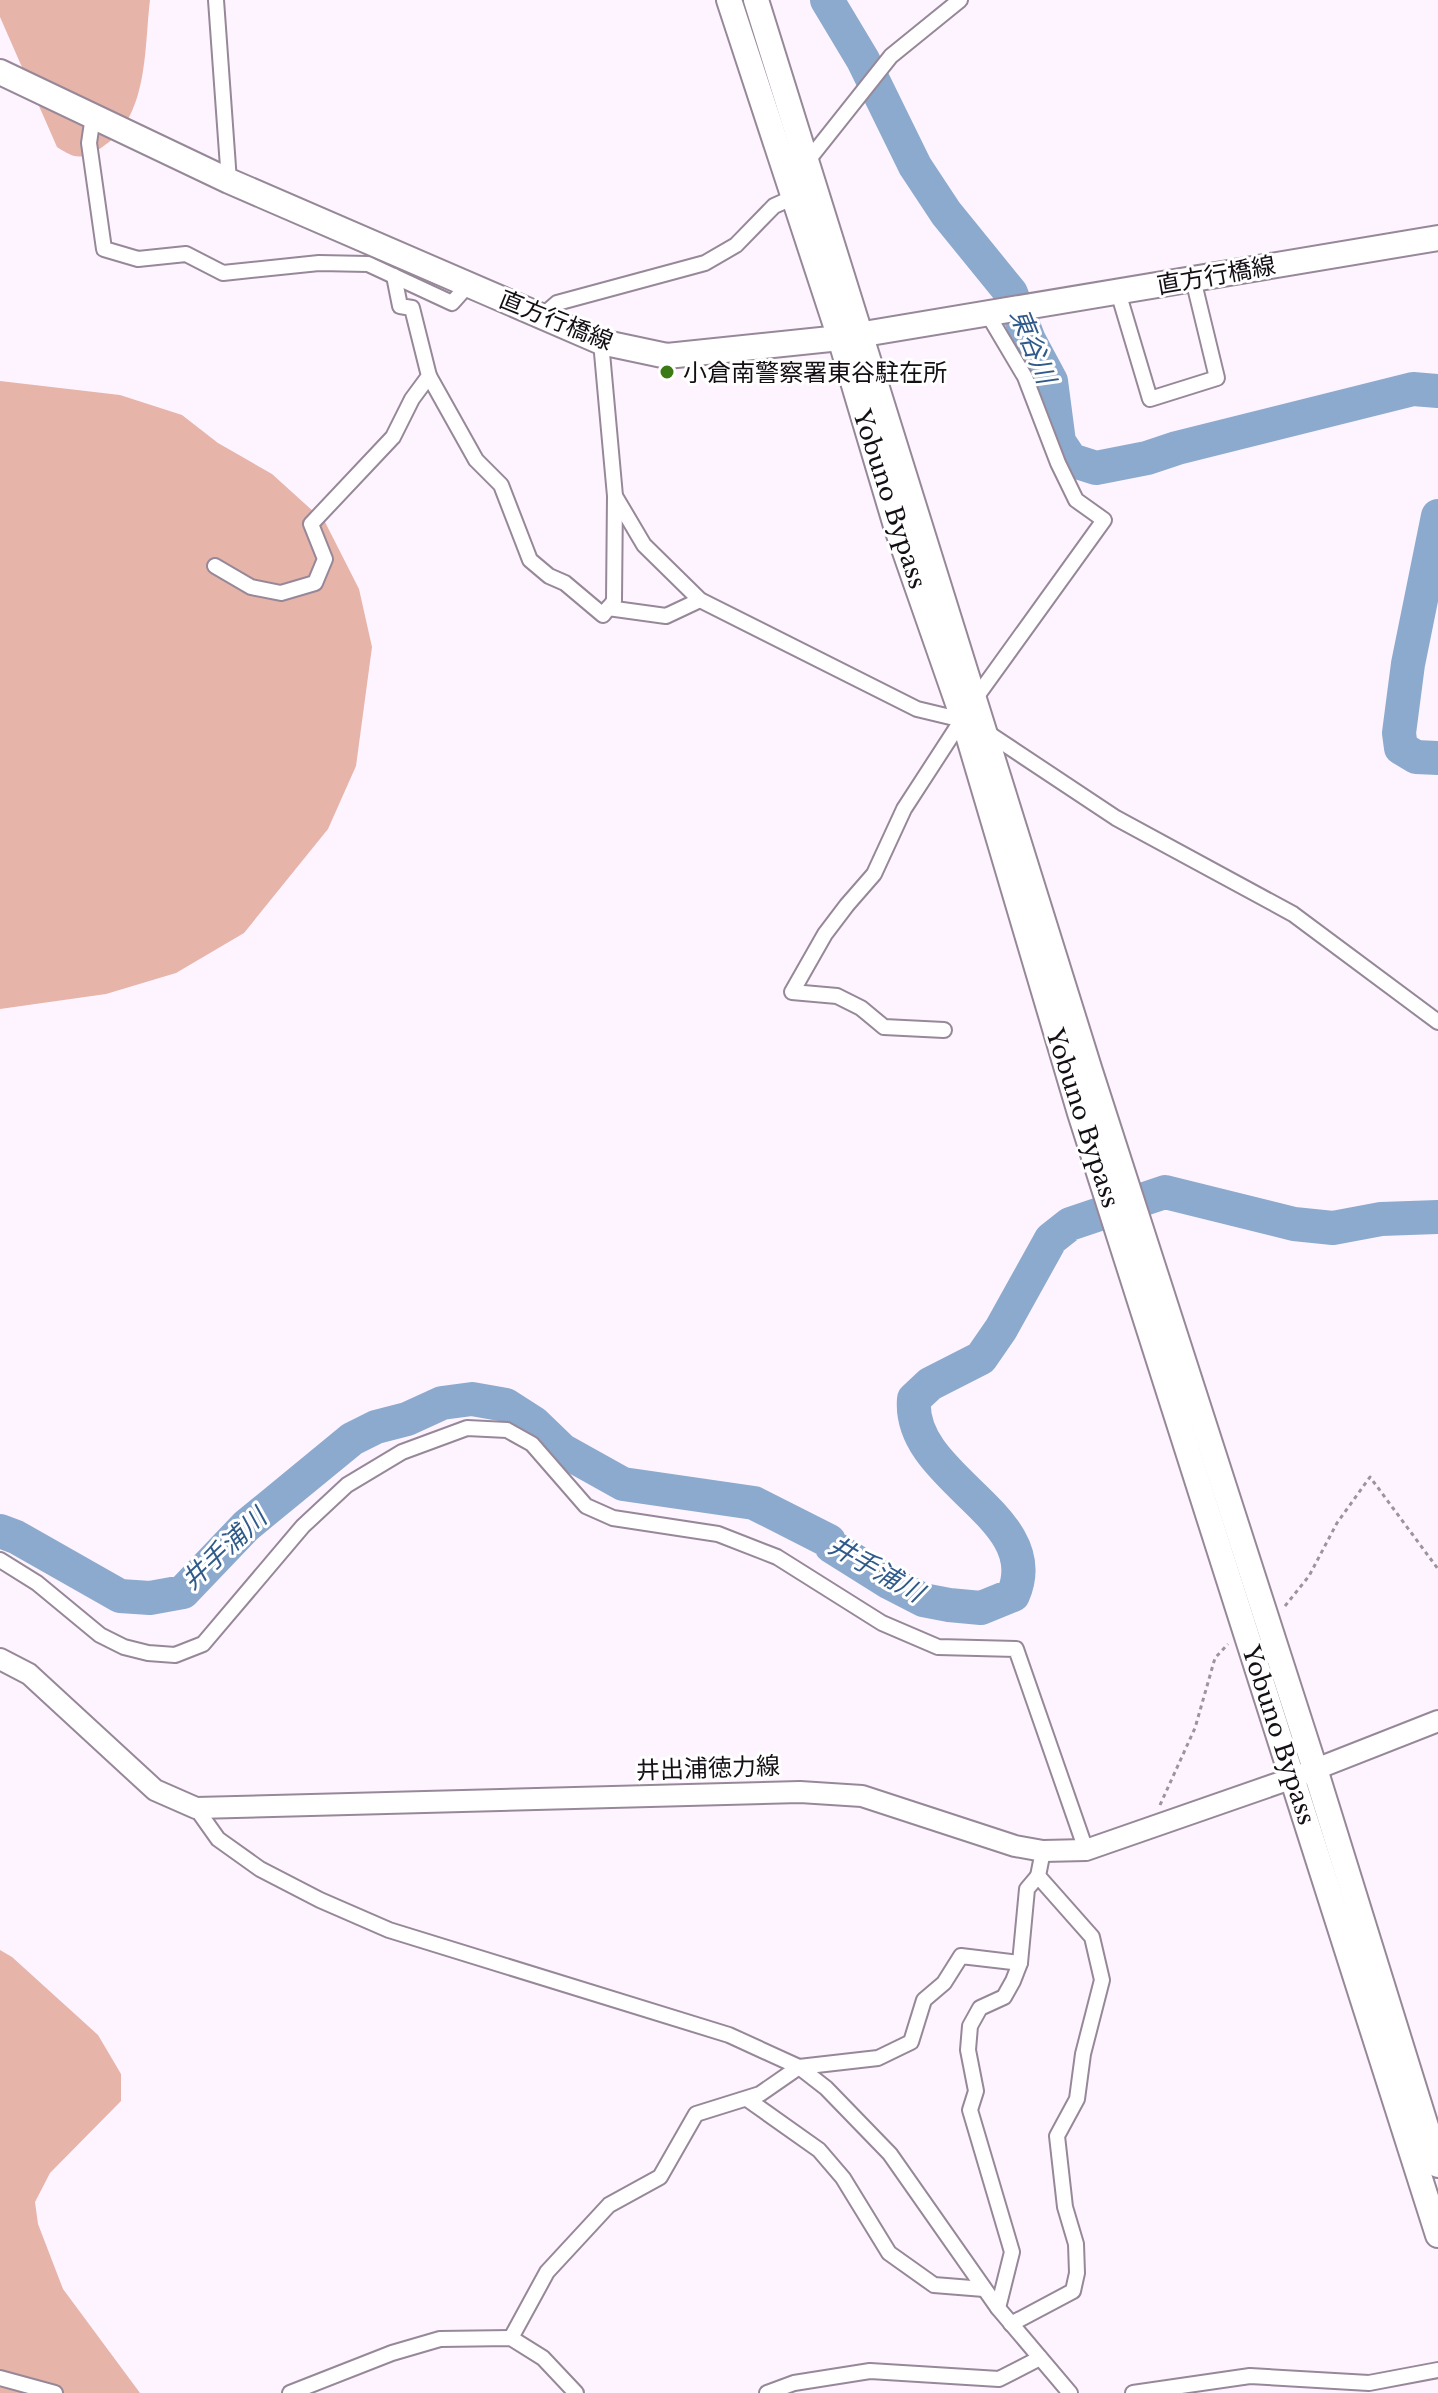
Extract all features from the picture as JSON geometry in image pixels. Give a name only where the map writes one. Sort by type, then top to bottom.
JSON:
[{"type":"main road","name":"Yobuno Bypass","points":[[729,0],[794,197],[850,337]]},
{"type":"main road","name":"Yobuno Bypass","points":[[756,0],[806,163],[896,526],[969,709],[1004,864],[1115,1185],[1304,1774],[1438,2165]]},
{"type":"main road","name":"直方行橋線","points":[[0,72],[229,181],[601,342],[667,356],[850,337],[1438,238]]},
{"type":"main road","name":"Yobuno Bypass","points":[[969,709],[985,730],[1115,1185]]},
{"type":"main road","name":"井出浦徳力線","points":[[0,1659],[29,1674],[155,1790],[196,1808],[800,1792],[862,1796],[1015,1846],[1043,1851],[1086,1850],[1304,1774],[1438,1721]]},
{"type":"main road","name":"Yobuno Bypass","points":[[1304,1774],[1438,2235]]},
{"type":"street","points":[[216,0],[229,181]]},
{"type":"street","points":[[806,163],[884,65],[960,0]]},
{"type":"street","points":[[93,116],[89,143],[104,249],[138,259],[186,254],[223,273],[319,263],[368,264],[452,303],[469,284]]},
{"type":"street","points":[[542,316],[557,303],[705,263],[736,245],[774,206],[794,197]]},
{"type":"street","points":[[394,276],[400,306],[412,308],[429,376],[476,460],[501,485],[530,560],[549,576],[565,583],[603,615],[614,601],[615,496],[601,342]]},
{"type":"street","points":[[1118,292],[1150,399],[1217,378],[1193,279]]},
{"type":"street","points":[[944,1030],[884,1027],[861,1008],[837,996],[792,992],[825,934],[874,874],[904,809],[969,709],[1104,520],[1076,500],[1058,463],[1025,377],[987,313]]},
{"type":"street","points":[[215,566],[251,587],[281,593],[315,583],[325,559],[311,524],[393,437],[412,399],[429,376]]},
{"type":"street","points":[[615,496],[644,545],[700,600],[917,709],[969,709]]},
{"type":"street","points":[[608,608],[666,616],[700,600]]},
{"type":"street","points":[[985,730],[1116,818],[1293,914],[1438,1022]]},
{"type":"street","points":[[0,1560],[37,1583],[100,1635],[124,1647],[175,1655],[203,1644],[303,1526],[365,1472],[402,1452],[467,1428],[507,1430],[532,1444],[586,1506],[613,1518],[718,1534],[777,1557],[882,1623],[938,1647],[1016,1649],[1086,1850]]},
{"type":"street","points":[[196,1808],[218,1839],[260,1869],[389,1930],[729,2035],[799,2067],[826,2088],[890,2154],[998,2308],[1070,2393]]},
{"type":"street","points":[[998,2308],[1012,2252],[970,2110],[976,2091],[968,2050],[970,2026],[980,2008],[1004,1997],[1020,1963],[1027,1889],[1038,1876],[1043,1851]]},
{"type":"street","points":[[1011,2324],[1073,2291],[1077,2273],[1076,2244],[1065,2207],[1057,2136],[1077,2099],[1083,2054],[1102,1980],[1092,1937],[1038,1876]]},
{"type":"street","points":[[511,2338],[547,2272],[609,2205],[660,2177],[696,2114],[760,2094],[799,2067],[878,2058],[911,2042],[924,2000],[944,1983],[961,1956],[1020,1963]]},
{"type":"street","points":[[747,2099],[819,2150],[843,2178],[889,2253],[934,2285],[984,2289]]},
{"type":"street","points":[[290,2393],[392,2353],[440,2339],[511,2338],[543,2358],[576,2393]]},
{"type":"street","points":[[767,2393],[794,2383],[870,2371],[999,2379],[1040,2358]]},
{"type":"street","points":[[1133,2393],[1250,2376],[1369,2383],[1438,2370]]},
{"type":"street","points":[[0,2378],[55,2393]]},
{"type":"path","points":[[1148,1829],[1195,1728],[1215,1658],[1309,1576],[1337,1523],[1370,1477],[1438,1569]]},
{"type":"shaded area","points":[[0,0],[150,0],[145,61],[136,101],[117,135],[101,148],[89,155],[79,156],[57,147],[0,17]]},
{"type":"shaded area","points":[[0,381],[120,395],[182,415],[218,443],[272,474],[325,522],[359,589],[372,647],[356,766],[328,829],[244,933],[176,973],[106,994],[0,1009]]},
{"type":"shaded area","points":[[0,1950],[12,1957],[98,2035],[121,2074],[121,2101],[50,2173],[35,2202],[38,2224],[63,2289],[140,2393],[0,2393]]},
{"type":"waterway","name":"東谷川","points":[[827,0],[863,60],[915,166],[946,213],[1011,293],[1029,340],[1051,381],[1059,442],[1071,460],[1096,468],[1147,458],[1413,389],[1438,391]]},
{"type":"waterway","name":"東谷川","points":[[1438,516],[1408,664],[1399,733],[1401,748],[1416,757],[1438,758]]},
{"type":"waterway","name":"井手浦川","points":[[0,1531],[120,1596],[150,1598],[183,1592],[246,1526],[352,1439],[442,1403],[472,1399],[506,1405],[534,1423],[562,1450],[623,1484],[754,1503],[829,1541],[831,1546],[923,1600],[981,1608],[1013,1595],[1019,1567],[1011,1542],[995,1519],[931,1452],[918,1427],[914,1399],[930,1384],[981,1358],[1001,1329],[1051,1239],[1070,1224],[1165,1192],[1294,1224],[1333,1228],[1381,1219],[1438,1217]]},
{"type":"place","name":"小倉南警察署東谷駐在所","points":[[667,372]]}]
